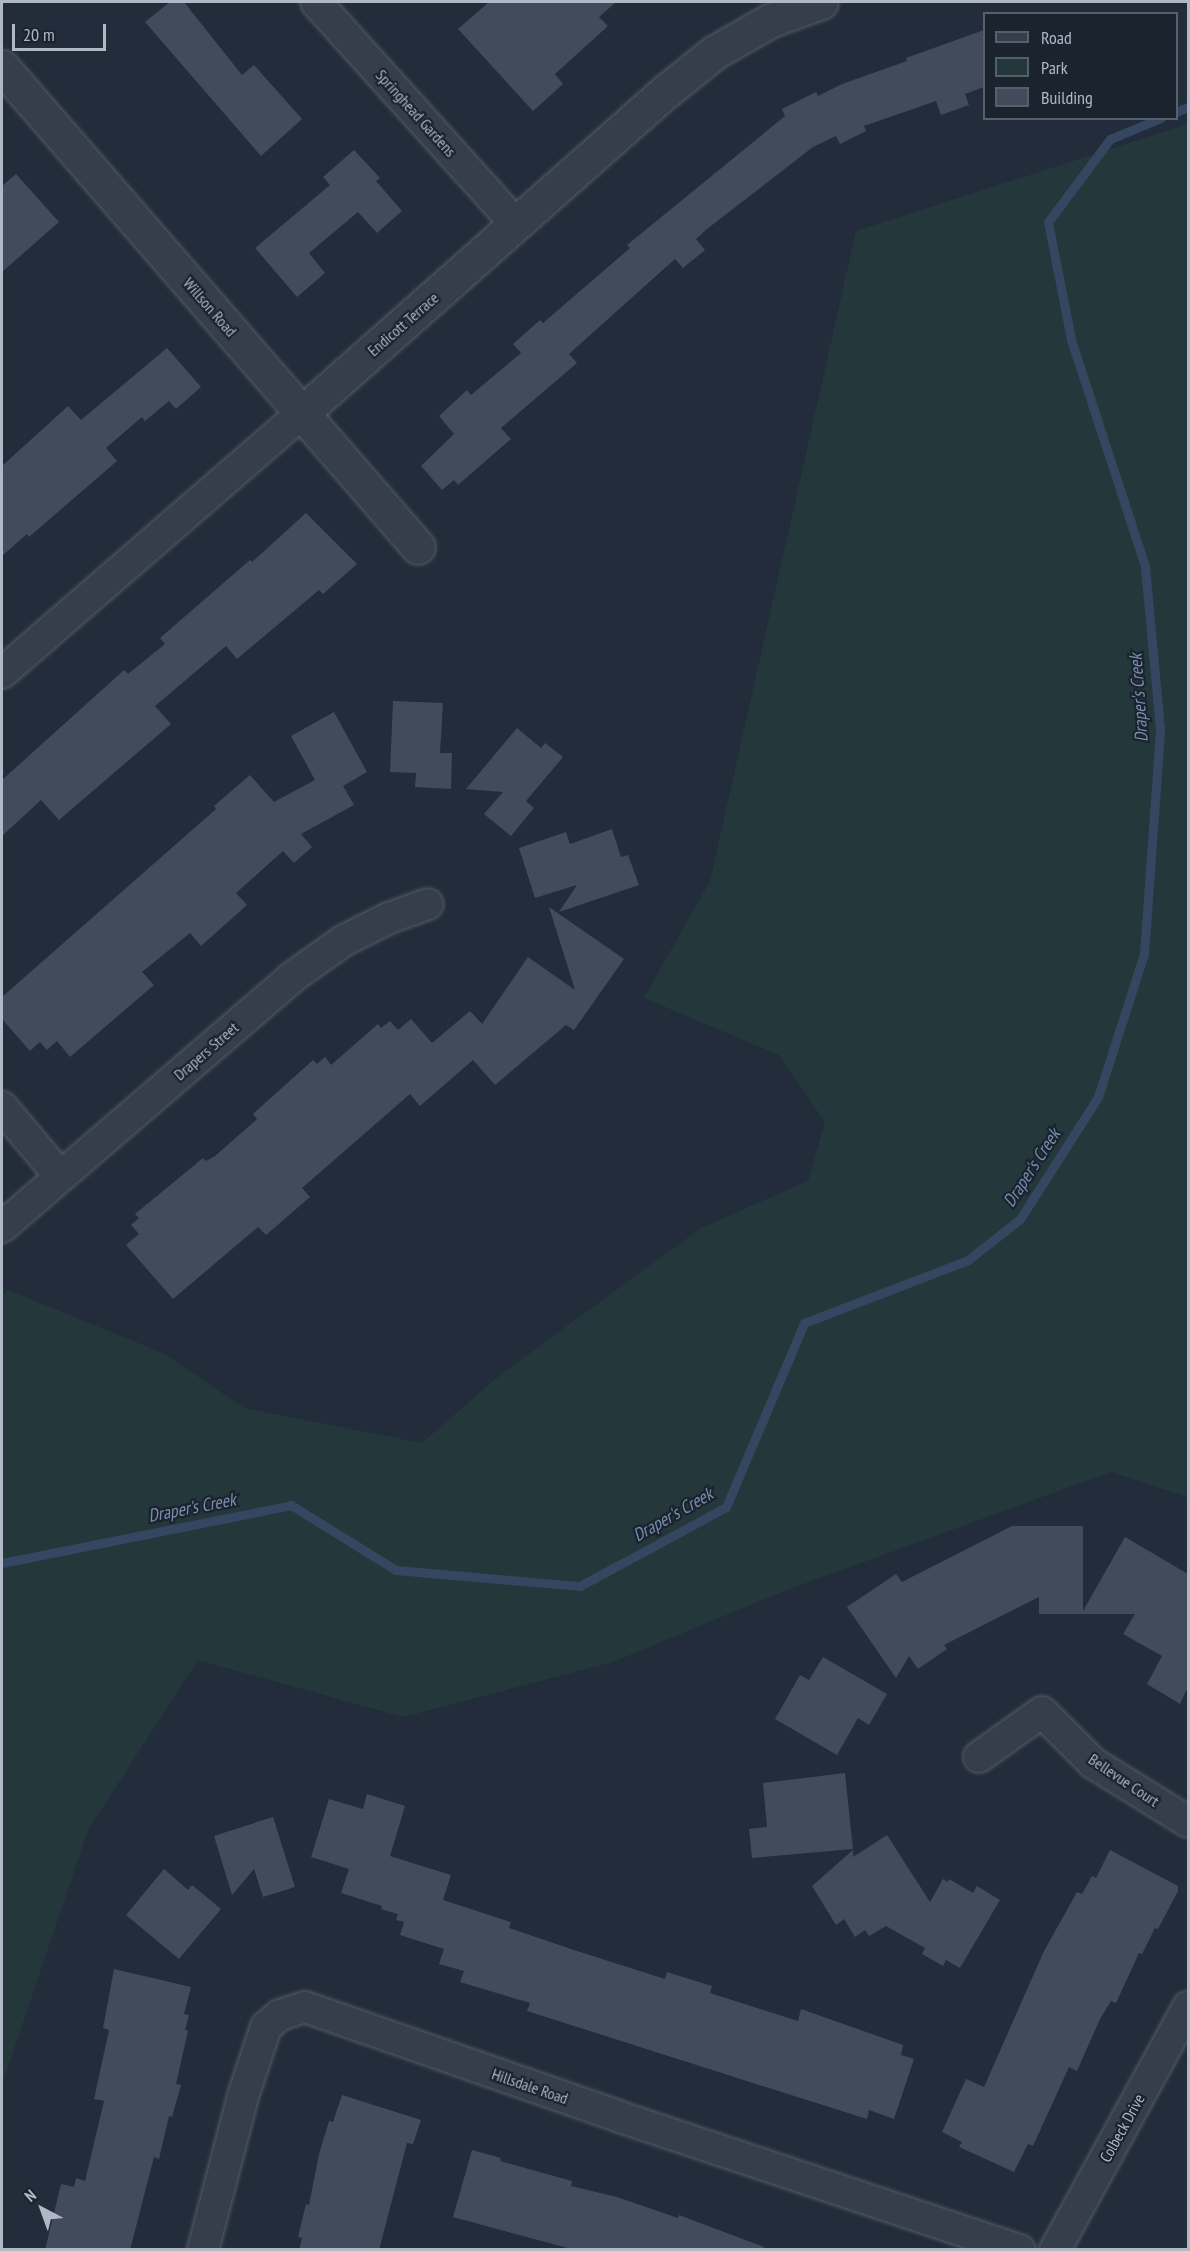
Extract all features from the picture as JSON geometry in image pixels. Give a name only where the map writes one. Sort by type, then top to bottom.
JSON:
[{"type":"street","name":"Springhead Gardens","points":[[316,2],[516,224]]},
{"type":"street","name":"Endicott Terrace","points":[[2,673],[302,413],[665,92],[715,52],[771,21],[821,2]]},
{"type":"street","name":"Willson Road","points":[[2,67],[418,547]]},
{"type":"street","name":"Drapers Street","points":[[2,1227],[291,978],[343,941],[389,918],[428,904]]},
{"type":"street","points":[[2,1107],[60,1176]]},
{"type":"street","name":"Bellevue Court","points":[[979,1757],[1042,1712],[1093,1763],[1188,1822]]},
{"type":"street","name":"Hillsdale Road","points":[[203,2250],[243,2096],[266,2027],[280,2014],[305,2007],[609,2113],[1019,2250]]},
{"type":"street","name":"Colbeck Drive","points":[[1055,2250],[1188,2007]]},
{"type":"green space","points":[[1188,124],[1188,1497],[1111,1472],[784,1591],[613,1662],[403,1717],[198,1660],[88,1830],[2,2085],[2,1296],[8,1290],[165,1354],[244,1408],[422,1443],[500,1375],[701,1228],[808,1181],[825,1122],[779,1055],[644,998],[710,881],[856,231]]},
{"type":"building","points":[[170,2],[184,2],[242,75],[254,65],[302,119],[261,156],[145,22]]},
{"type":"building","points":[[489,2],[616,2],[599,17],[608,26],[555,74],[563,84],[533,111],[458,29]]},
{"type":"building","points":[[983,30],[983,87],[965,94],[969,105],[941,115],[936,101],[864,126],[866,131],[840,144],[836,136],[813,147],[696,239],[705,250],[683,268],[675,259],[569,354],[577,363],[501,428],[511,439],[458,485],[454,480],[442,490],[421,466],[454,434],[439,416],[467,390],[471,395],[521,353],[513,344],[540,320],[543,323],[630,248],[627,245],[785,116],[782,109],[816,92],[818,96],[842,84],[907,61],[906,58]]},
{"type":"building","points":[[354,150],[380,178],[376,181],[402,211],[377,233],[358,212],[309,253],[325,273],[297,297],[255,248],[330,185],[323,177]]},
{"type":"building","points":[[16,174],[59,222],[2,272],[2,186]]},
{"type":"building","points":[[167,348],[201,387],[176,409],[169,401],[145,421],[142,417],[106,448],[117,461],[29,537],[27,534],[2,556],[2,466],[68,406],[81,420]]},
{"type":"building","points":[[306,513],[357,564],[323,594],[319,590],[237,659],[226,646],[155,706],[171,724],[59,820],[41,800],[2,836],[2,780],[124,670],[128,674],[165,644],[160,638],[250,560],[252,562]]},
{"type":"building","points":[[393,701],[443,703],[440,753],[452,753],[451,789],[415,787],[416,773],[390,772]]},
{"type":"building","points":[[334,712],[367,772],[343,786],[354,805],[301,834],[312,847],[294,863],[283,851],[236,893],[247,905],[201,946],[190,933],[142,972],[154,985],[70,1057],[57,1041],[47,1050],[40,1042],[30,1051],[2,1019],[2,997],[216,809],[214,806],[250,775],[274,802],[315,780],[291,736]]},
{"type":"building","points":[[517,728],[541,748],[545,743],[563,757],[526,801],[534,808],[511,836],[484,814],[503,792],[466,789]]},
{"type":"building","points":[[612,829],[621,857],[628,855],[639,885],[559,912],[577,885],[535,898],[519,848],[566,832],[570,844]]},
{"type":"building","points":[[549,907],[624,959],[574,1030],[566,1025],[495,1085],[473,1060],[420,1106],[410,1094],[302,1188],[310,1197],[266,1235],[258,1227],[173,1299],[126,1245],[139,1234],[131,1225],[139,1218],[135,1214],[203,1158],[206,1161],[215,1156],[257,1119],[253,1114],[313,1060],[317,1064],[325,1057],[331,1065],[378,1024],[381,1028],[390,1021],[398,1030],[411,1019],[432,1043],[470,1011],[482,1024],[528,957],[575,990]]},
{"type":"building","points":[[1012,1526],[1083,1526],[1083,1611],[1125,1537],[1188,1574],[1188,1687],[1180,1704],[1147,1684],[1162,1656],[1123,1634],[1135,1614],[1039,1614],[1039,1597],[944,1645],[947,1649],[918,1669],[909,1656],[896,1678],[847,1607],[896,1574],[902,1582]]},
{"type":"building","points":[[823,1657],[887,1694],[869,1725],[858,1718],[837,1755],[775,1719],[800,1675],[809,1680]]},
{"type":"building","points":[[845,1773],[853,1849],[752,1858],[749,1829],[767,1827],[763,1783]]},
{"type":"building","points":[[367,1794],[405,1806],[390,1856],[451,1875],[443,1900],[511,1922],[509,1928],[577,1951],[665,1979],[667,1972],[712,1986],[710,1993],[798,2021],[801,2009],[903,2045],[901,2055],[914,2059],[894,2119],[869,2110],[867,2119],[527,2011],[530,2003],[460,1982],[464,1971],[439,1964],[444,1949],[400,1935],[404,1922],[396,1920],[398,1914],[381,1909],[382,1906],[341,1893],[349,1869],[311,1857],[329,1799],[363,1809]]},
{"type":"building","points":[[273,1817],[295,1887],[263,1897],[254,1869],[232,1895],[214,1836]]},
{"type":"building","points":[[887,1835],[930,1902],[943,1879],[948,1882],[949,1879],[973,1893],[977,1886],[1000,1900],[960,1968],[946,1960],[943,1966],[922,1954],[925,1948],[886,1926],[869,1936],[865,1930],[855,1937],[844,1919],[836,1925],[812,1886],[853,1850],[853,1857]]},
{"type":"building","points":[[1110,1850],[1178,1886],[1178,1891],[1158,1929],[1155,1928],[1142,1954],[1139,1953],[1116,2003],[1111,2001],[1100,2019],[1077,2071],[1069,2067],[1033,2146],[1028,2144],[1014,2172],[959,2147],[962,2142],[942,2132],[966,2079],[984,2087],[1044,1951],[1077,1892],[1082,1894],[1092,1876],[1096,1878]]},
{"type":"building","points":[[164,1869],[188,1890],[192,1885],[221,1909],[179,1959],[126,1915]]},
{"type":"building","points":[[114,1969],[191,1987],[184,2014],[189,2015],[185,2030],[188,2031],[176,2084],[181,2085],[172,2117],[169,2116],[159,2159],[154,2157],[130,2250],[45,2250],[61,2184],[74,2187],[76,2178],[85,2181],[104,2101],[94,2099],[109,2030],[103,2028]]},
{"type":"building","points":[[342,2095],[421,2120],[413,2144],[407,2143],[379,2250],[299,2250],[302,2238],[298,2237],[306,2204],[309,2205],[319,2154],[329,2121],[333,2122]]},
{"type":"building","points":[[472,2150],[501,2158],[500,2161],[572,2181],[571,2186],[617,2197],[678,2218],[679,2215],[764,2247],[763,2250],[575,2250],[453,2217]]},
{"type":"waterway","name":"Draper's Creek","points":[[1178,111],[1188,107]]},
{"type":"waterway","name":"Draper's Creek","points":[[2,1563],[291,1505],[396,1570],[580,1586],[726,1507],[804,1323],[968,1260],[1020,1219],[1098,1097],[1144,954],[1160,729],[1145,566],[1071,339],[1048,222],[1110,139],[1156,120]]}]
